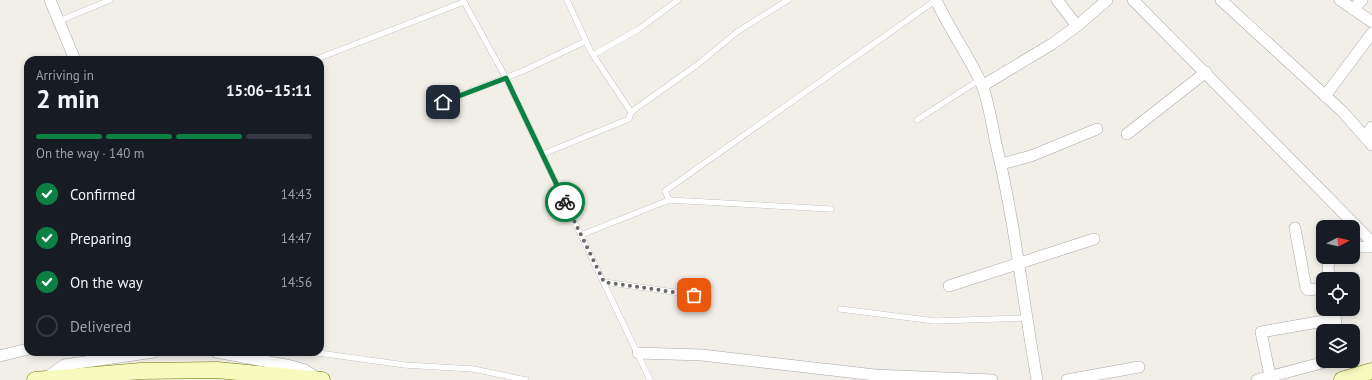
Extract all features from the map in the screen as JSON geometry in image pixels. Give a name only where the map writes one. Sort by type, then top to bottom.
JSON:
[{"type":"main road","points":[[40,379],[141,372],[217,370],[320,380]]},
{"type":"main road","points":[[1342,380],[1372,371]]},
{"type":"street","points":[[50,0],[73,56]]},
{"type":"street","points":[[936,0],[980,83],[1001,164],[1020,265],[1037,380]]},
{"type":"street","points":[[1057,0],[1077,26]]},
{"type":"street","points":[[980,83],[1052,44],[1077,26],[1107,0]]},
{"type":"street","points":[[1133,0],[1206,72],[1372,242]]},
{"type":"street","points":[[1221,0],[1343,112],[1368,141]]},
{"type":"street","points":[[1340,0],[1372,22]]},
{"type":"street","points":[[1353,9],[1362,0]]},
{"type":"street","points":[[1325,96],[1372,33]]},
{"type":"street","points":[[1126,134],[1206,72]]},
{"type":"street","points":[[1368,141],[1372,127]]},
{"type":"street","points":[[1001,164],[1031,156],[1097,129]]},
{"type":"street","points":[[1294,228],[1306,288],[1308,290],[1316,289]]},
{"type":"street","points":[[949,286],[1020,265],[1094,239]]},
{"type":"street","points":[[1360,247],[1372,247]]},
{"type":"street","points":[[1270,376],[1261,332],[1327,316]]},
{"type":"street","points":[[0,356],[24,350]]},
{"type":"street","points":[[638,353],[702,355],[875,375],[992,380]]},
{"type":"street","points":[[40,379],[56,368],[64,365],[126,356]]},
{"type":"street","points":[[237,356],[305,370],[320,380]]},
{"type":"street","points":[[1257,380],[1316,364]]},
{"type":"street","points":[[1067,380],[1139,367]]},
{"type":"street","points":[[217,370],[234,380]]},
{"type":"lane","points":[[59,21],[110,0]]},
{"type":"lane","points":[[568,0],[593,55],[631,112]]},
{"type":"lane","points":[[593,55],[639,29],[678,0]]},
{"type":"lane","points":[[542,154],[629,118],[631,112],[697,65],[737,32],[788,0]]},
{"type":"lane","points":[[669,200],[665,191],[936,0]]},
{"type":"lane","points":[[324,56],[464,1],[506,78],[650,380]]},
{"type":"lane","points":[[429,107],[506,78],[586,41]]},
{"type":"lane","points":[[917,120],[980,83]]},
{"type":"lane","points":[[581,235],[669,200],[831,209]]},
{"type":"lane","points":[[604,282],[709,297]]},
{"type":"lane","points":[[840,309],[935,320],[1027,318]]},
{"type":"lane","points":[[324,354],[405,365],[474,369],[526,380]]},
{"type":"way so far","points":[[565,202],[604,282],[694,295]]},
{"type":"route","points":[[443,102],[506,78],[565,202]]}]
